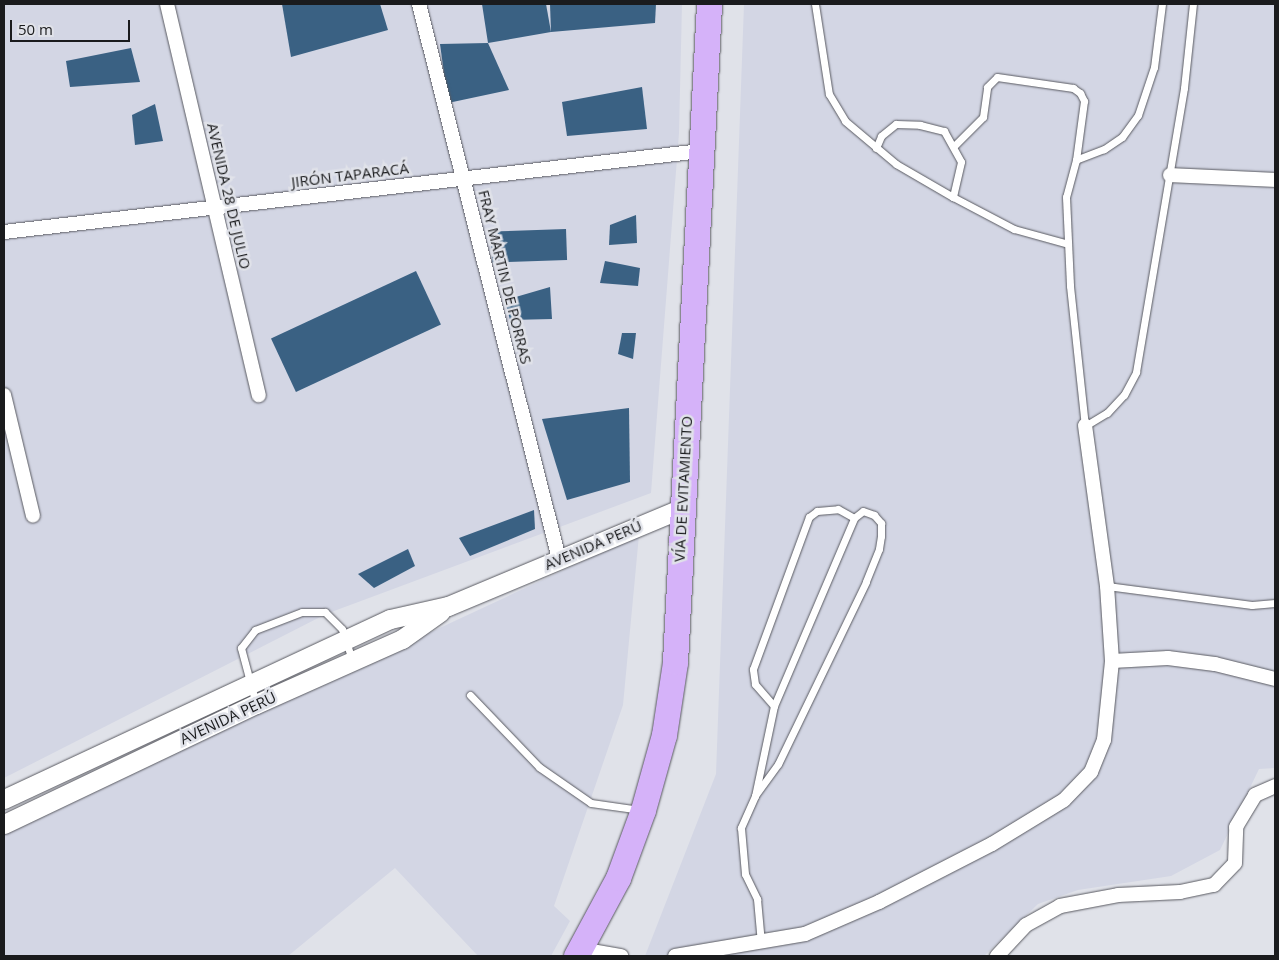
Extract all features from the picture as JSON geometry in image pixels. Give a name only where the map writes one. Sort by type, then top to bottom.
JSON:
[{"type":"highway","name":"VÍA DE EVITAMIENTO","points":[[578,953],[618,878],[643,810],[664,735],[675,662],[708,4]]},
{"type":"main road","name":"AVENIDA PERÚ","points":[[4,799],[249,683],[390,620],[448,606],[682,508]]},
{"type":"main road","name":"AVENIDA PERÚ","points":[[4,824],[256,704],[402,639],[448,606]]},
{"type":"street","name":"AVENIDA 28 DE JULIO","points":[[167,4],[259,395]]},
{"type":"street","name":"FRAY MARTIN DE PORRAS","points":[[419,4],[559,559]]},
{"type":"street","name":"JIRÓN TAPARACÁ","points":[[4,232],[701,151]]},
{"type":"street","points":[[1170,175],[1275,180]]},
{"type":"street","points":[[4,396],[34,516]]},
{"type":"street","points":[[675,956],[761,944],[805,934],[879,902],[992,844],[1064,800],[1091,772],[1104,740],[1112,661],[1107,586],[1085,426]]},
{"type":"street","points":[[1112,661],[1168,658],[1206,662],[1275,679]]},
{"type":"street","points":[[997,956],[1026,925],[1060,906],[1118,895],[1180,892],[1214,884],[1234,863],[1236,827],[1255,795],[1275,786]]},
{"type":"street","points":[[578,953],[621,956]]},
{"type":"lane","points":[[815,4],[829,94],[844,121],[896,164],[954,197],[1014,228],[1068,244]]},
{"type":"lane","points":[[1076,160],[1104,149],[1122,137],[1138,115],[1154,68],[1162,4]]},
{"type":"lane","points":[[954,146],[983,117],[987,87],[997,77],[1073,88],[1080,93],[1084,101],[1076,160],[1066,198],[1068,244],[1085,426],[1107,413],[1124,395],[1136,372],[1184,88],[1193,4]]},
{"type":"lane","points":[[876,148],[881,136],[896,124],[920,124],[944,131],[954,146],[960,162],[954,197]]},
{"type":"lane","points":[[774,706],[755,684],[753,669],[809,517],[817,511],[838,510],[854,518]]},
{"type":"lane","points":[[756,796],[774,706],[854,518],[862,511],[874,515],[881,523],[879,549],[847,625],[778,764],[756,796],[741,828],[745,874],[757,899],[761,944]]},
{"type":"lane","points":[[1107,586],[1252,606],[1275,603]]},
{"type":"lane","points":[[256,704],[241,648],[255,630],[302,612],[325,612],[342,629],[353,661]]},
{"type":"lane","points":[[470,695],[539,768],[591,803],[643,810]]},
{"type":"shaded area","points":[[4,4],[682,4],[679,133],[651,493],[326,614],[4,778]]},
{"type":"shaded area","points":[[744,4],[1275,4],[1275,768],[1259,769],[1220,850],[1171,876],[1078,890],[1038,904],[984,956],[645,956],[716,774]]},
{"type":"shaded area","points":[[639,535],[623,705],[554,906],[570,921],[551,956],[478,956],[395,868],[288,956],[4,956],[4,831]]},
{"type":"building","points":[[282,4],[380,4],[388,30],[291,57]]},
{"type":"building","points":[[482,4],[546,4],[551,32],[488,43]]},
{"type":"building","points":[[550,4],[656,4],[655,23],[551,32]]},
{"type":"building","points":[[488,43],[509,90],[448,103],[440,44]]},
{"type":"building","points":[[131,48],[140,82],[70,87],[66,61]]},
{"type":"building","points":[[642,87],[647,129],[567,136],[562,102]]},
{"type":"building","points":[[155,104],[163,141],[135,145],[132,115]]},
{"type":"building","points":[[636,215],[637,243],[609,245],[610,225]]},
{"type":"building","points":[[566,229],[567,260],[492,263],[491,232]]},
{"type":"building","points":[[605,261],[640,268],[638,286],[600,283]]},
{"type":"building","points":[[416,271],[441,324],[296,392],[271,339]]},
{"type":"building","points":[[550,287],[552,319],[510,320],[505,300]]},
{"type":"building","points":[[622,333],[636,333],[633,359],[618,354]]},
{"type":"building","points":[[629,408],[630,482],[567,500],[542,419]]},
{"type":"building","points":[[534,510],[535,529],[470,556],[459,538]]},
{"type":"building","points":[[408,549],[415,566],[374,588],[358,574]]}]
